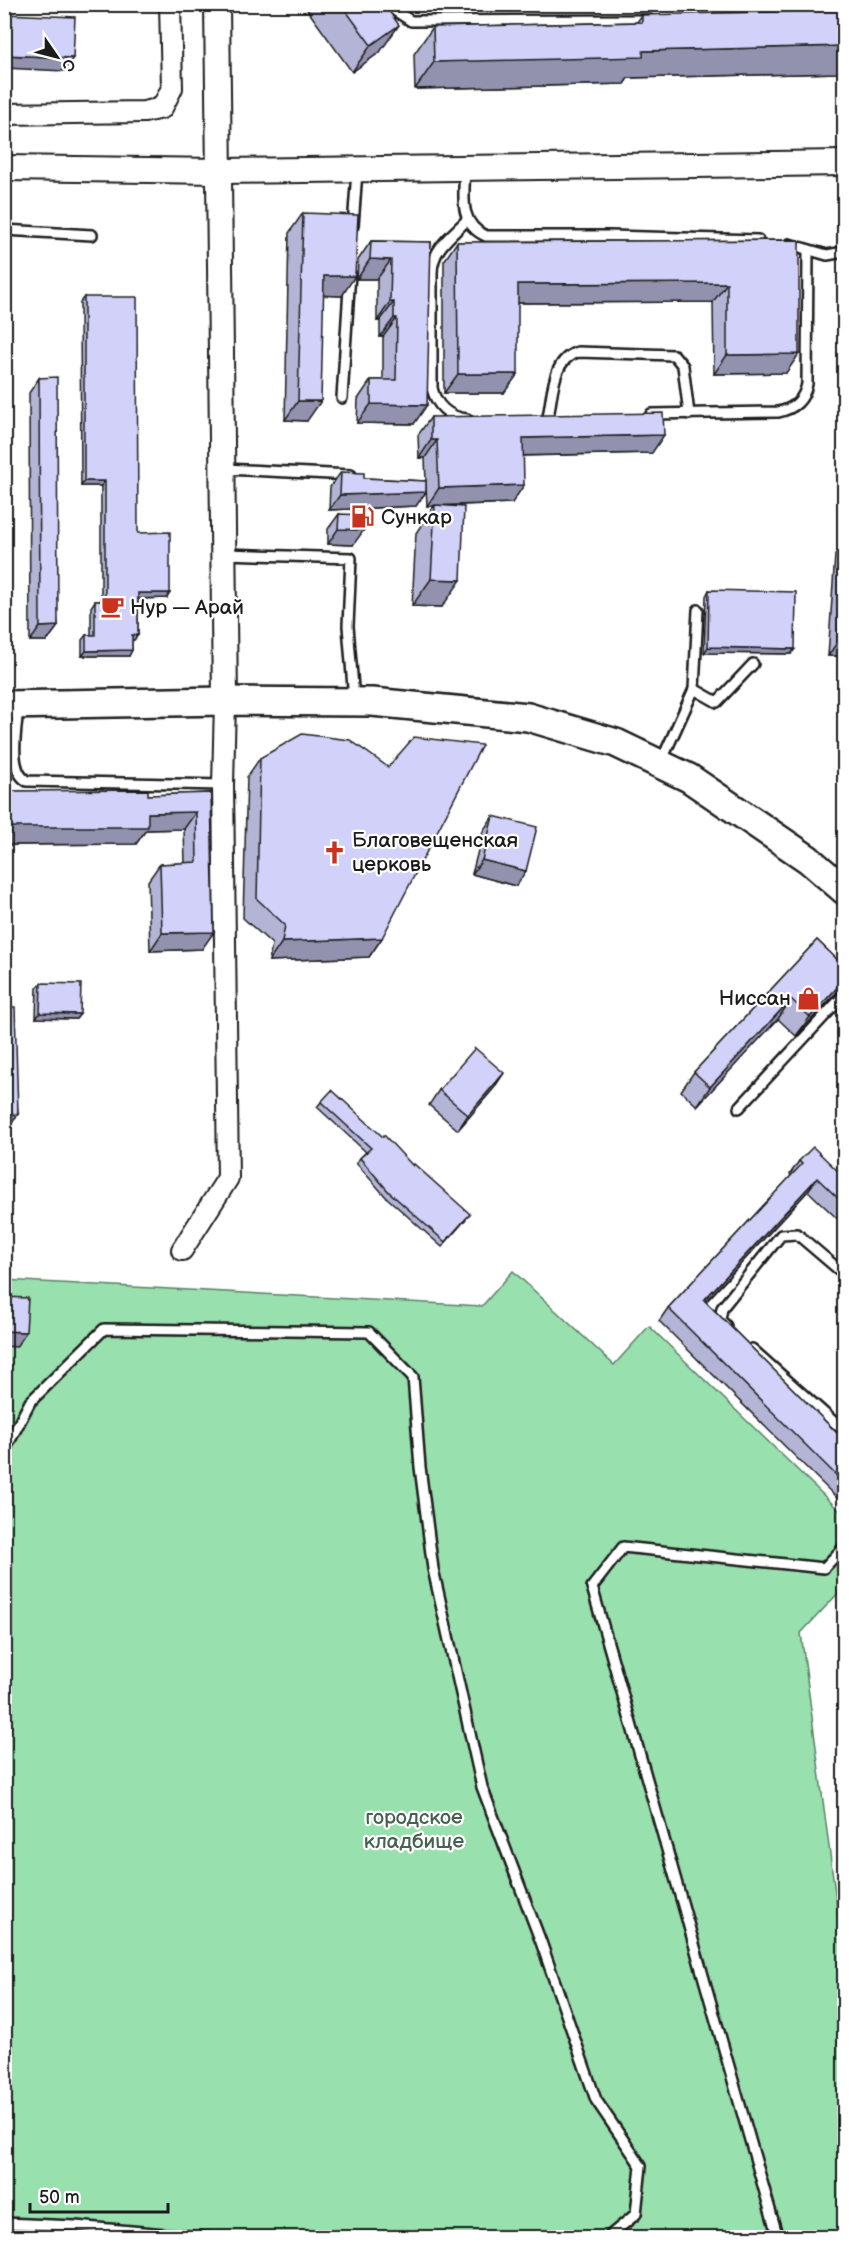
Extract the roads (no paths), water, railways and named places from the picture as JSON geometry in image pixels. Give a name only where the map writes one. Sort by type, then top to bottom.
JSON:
[{"type":"main road","points":[[12,705],[225,701],[355,702],[528,717],[616,743],[689,777],[808,859],[844,890]]},
{"type":"street","points":[[4,114],[144,112],[162,108],[172,88],[170,4]]},
{"type":"street","points":[[182,1250],[228,1178],[217,4]]},
{"type":"street","points":[[4,168],[219,171],[844,163]]},
{"type":"lane","points":[[385,4],[411,21],[657,20]]},
{"type":"lane","points":[[465,167],[464,207],[467,220],[475,230],[486,236],[765,240]]},
{"type":"lane","points":[[353,237],[357,168]]},
{"type":"lane","points":[[467,220],[441,246],[432,265],[432,388],[441,409],[463,419],[474,418]]},
{"type":"lane","points":[[4,230],[92,234]]},
{"type":"lane","points":[[776,241],[827,255],[844,252]]},
{"type":"lane","points":[[642,415],[784,411],[802,399],[807,384],[808,250]]},
{"type":"lane","points":[[342,398],[351,260]]},
{"type":"lane","points":[[548,417],[559,364],[570,354],[578,352],[674,355],[682,366],[689,414]]},
{"type":"lane","points":[[538,417],[560,417]]},
{"type":"lane","points":[[222,469],[356,475]]},
{"type":"lane","points":[[223,554],[351,558],[348,626],[355,702]]},
{"type":"lane","points":[[660,764],[693,689],[698,610]]},
{"type":"lane","points":[[693,689],[717,702],[753,664]]},
{"type":"lane","points":[[12,705],[16,770],[21,778],[223,785]]},
{"type":"lane","points":[[739,1108],[844,995]]},
{"type":"lane","points":[[738,1336],[720,1320],[722,1308],[781,1235],[797,1234],[844,1274]]},
{"type":"lane","points":[[4,1452],[30,1402],[104,1329],[369,1332],[413,1377],[420,1467],[433,1569],[482,1787],[542,1942],[596,2100],[641,2166],[636,2214],[607,2238]]},
{"type":"lane","points":[[747,1344],[844,1431]]},
{"type":"lane","points":[[778,2238],[592,1587],[623,1547],[824,1568],[844,1547]]},
{"type":"lane","points":[[4,2223],[75,2226],[210,2238]]},
{"type":"place","name":"Сункар","points":[[363,517]]},
{"type":"place","name":"Нур — Арай","points":[[112,607]]},
{"type":"place","name":"Благовещенская церковь","points":[[334,852]]},
{"type":"place","name":"Ниссан","points":[[809,998]]},
{"type":"park label","name":"городское кладбище","points":[[414,1829]]}]
